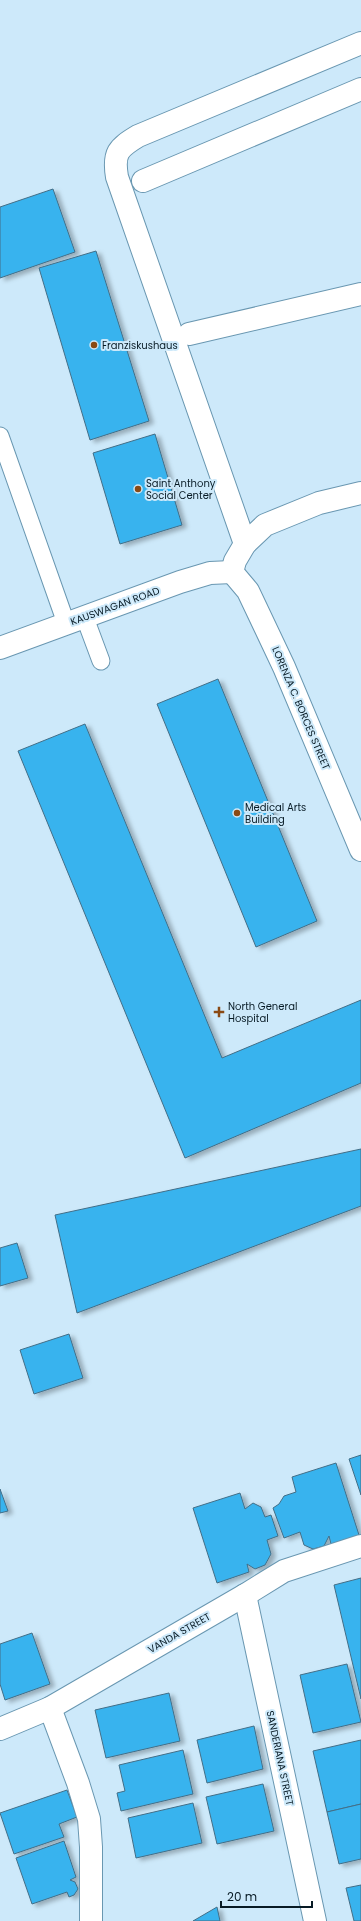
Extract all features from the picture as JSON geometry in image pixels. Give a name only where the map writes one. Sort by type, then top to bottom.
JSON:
[{"type":"street","points":[[246,544],[117,177],[115,166],[117,155],[122,146],[138,136],[361,42]]},
{"type":"street","points":[[143,181],[361,89]]},
{"type":"street","points":[[189,334],[361,294]]},
{"type":"street","points":[[232,572],[235,561],[246,544],[265,525],[319,503],[361,493]]},
{"type":"street","name":"KAUSWAGAN ROAD","points":[[0,648],[180,582],[210,573],[232,572]]},
{"type":"street","name":"LORENZA C. BORCES STREET","points":[[232,572],[248,591],[284,667],[361,850]]},
{"type":"street","name":"VANDA STREET","points":[[0,1729],[50,1708],[245,1595],[284,1570],[361,1546]]},
{"type":"street","name":"SANDERIANA STREET","points":[[245,1595],[315,1921]]},
{"type":"street","points":[[50,1708],[78,1783],[89,1819],[91,1846],[91,1921]]},
{"type":"lane","points":[[0,436],[76,621],[101,661]]},
{"type":"building","points":[[53,189],[75,252],[0,278],[0,207]]},
{"type":"building","name":"Franziskushaus","points":[[96,251],[149,421],[90,440],[39,268]]},
{"type":"building","name":"Saint Anthony Social Center","points":[[155,434],[182,525],[120,544],[93,453]]},
{"type":"building","name":"Medical Arts Building","points":[[218,679],[317,921],[256,947],[157,704]]},
{"type":"building","points":[[85,724],[222,1058],[361,1000],[361,1083],[185,1158],[18,751]]},
{"type":"building","points":[[361,1149],[361,1206],[77,1313],[55,1215]]},
{"type":"building","points":[[17,1243],[28,1278],[0,1286],[0,1248]]},
{"type":"building","points":[[69,1334],[83,1378],[34,1394],[20,1350]]},
{"type":"building","points":[[361,1455],[361,1495],[349,1459]]},
{"type":"building","points":[[336,1463],[359,1535],[331,1544],[329,1536],[324,1546],[313,1549],[304,1545],[300,1532],[284,1538],[273,1508],[279,1504],[284,1496],[296,1492],[292,1477]]},
{"type":"building","points":[[0,1489],[8,1511],[0,1513]]},
{"type":"building","points":[[240,1493],[245,1509],[253,1503],[261,1507],[265,1517],[271,1515],[278,1536],[267,1540],[271,1554],[265,1565],[255,1569],[247,1564],[249,1572],[217,1583],[193,1508]]},
{"type":"building","points":[[361,1578],[361,1699],[334,1585]]},
{"type":"building","points":[[32,1633],[50,1684],[5,1700],[0,1684],[0,1644]]},
{"type":"building","points":[[347,1664],[361,1722],[313,1733],[300,1675]]},
{"type":"building","points":[[169,1693],[180,1741],[106,1758],[95,1710]]},
{"type":"building","points":[[254,1726],[263,1769],[207,1783],[197,1740]]},
{"type":"building","points":[[361,1740],[361,1804],[327,1812],[313,1751]]},
{"type":"building","points":[[183,1750],[193,1794],[121,1811],[117,1793],[125,1791],[119,1765]]},
{"type":"building","points":[[263,1784],[274,1831],[217,1844],[206,1797]]},
{"type":"building","points":[[67,1790],[77,1817],[59,1824],[64,1837],[14,1854],[0,1813]]},
{"type":"building","points":[[193,1803],[202,1843],[136,1858],[128,1818]]},
{"type":"building","points":[[361,1804],[361,1859],[339,1864],[327,1812]]},
{"type":"building","points":[[64,1841],[76,1877],[70,1880],[75,1882],[78,1889],[74,1895],[69,1897],[67,1892],[32,1904],[16,1858]]},
{"type":"building","points":[[361,1885],[361,1921],[354,1921],[346,1888]]},
{"type":"building","points":[[217,1907],[220,1921],[193,1921]]},
{"type":"place","name":"Franziskushaus","points":[[94,345]]},
{"type":"place","name":"Saint Anthony Social Center","points":[[138,489]]},
{"type":"place","name":"Medical Arts Building","points":[[237,813]]},
{"type":"place","name":"North General Hospital","points":[[219,1012]]}]
